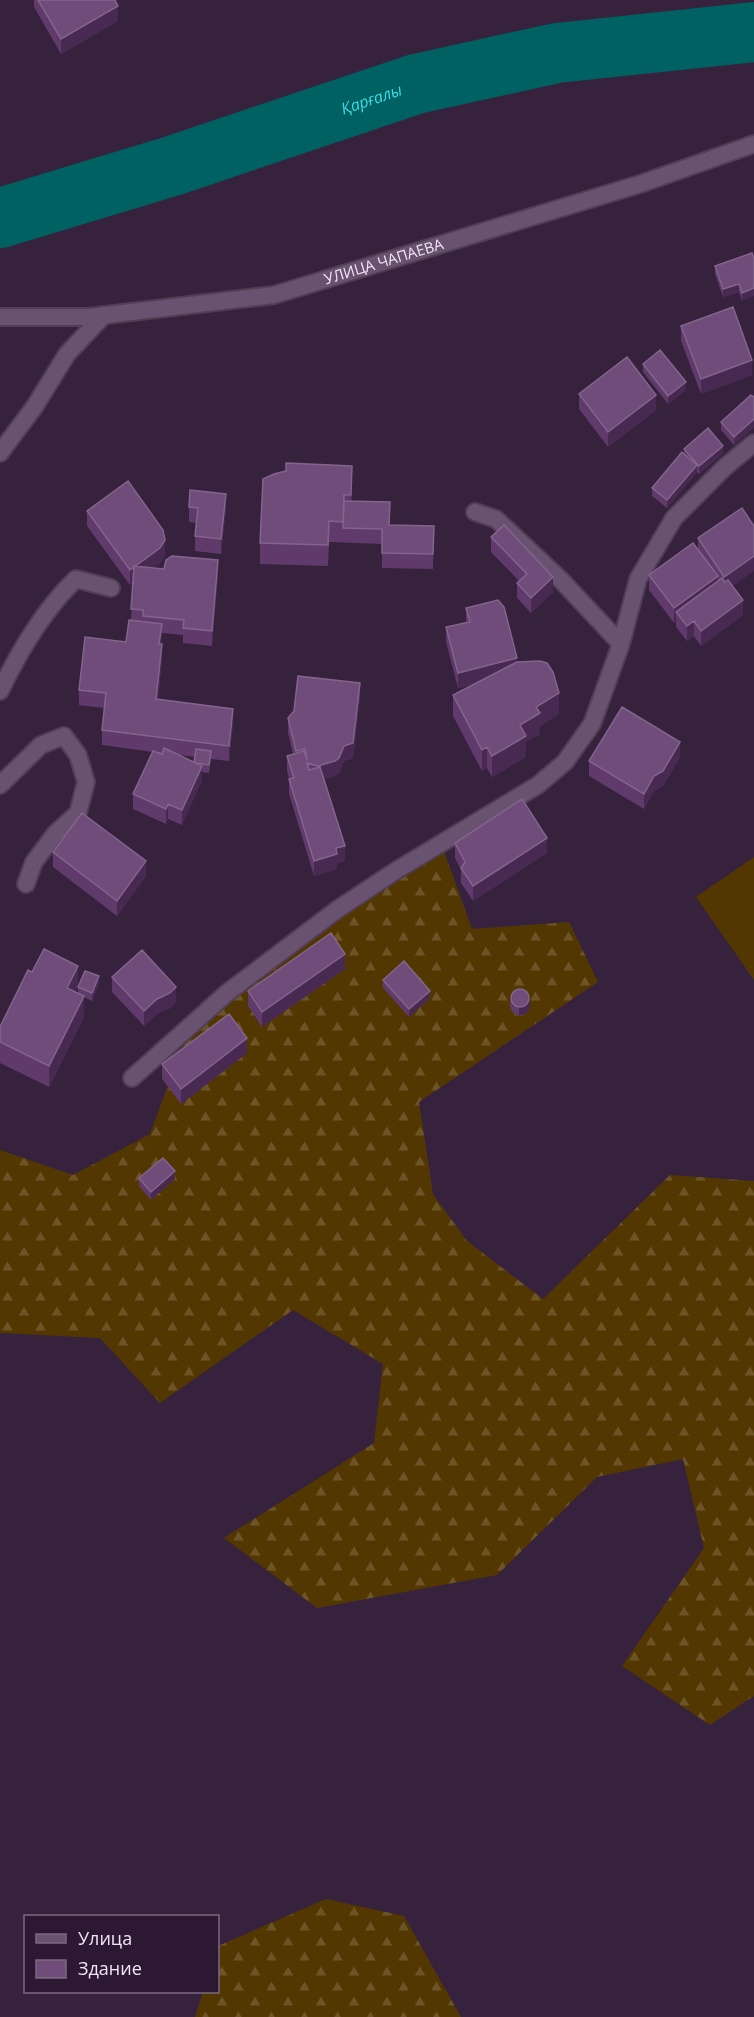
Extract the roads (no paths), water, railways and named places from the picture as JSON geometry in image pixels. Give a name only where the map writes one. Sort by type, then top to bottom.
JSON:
[{"type":"street","name":"УЛИЦА ЧАПАЕВА","points":[[0,317],[89,317],[274,295],[640,184],[754,144]]},
{"type":"street","points":[[0,453],[35,406],[68,354],[104,315]]},
{"type":"street","points":[[132,1078],[227,993],[338,909],[397,870],[538,785],[565,762],[592,724],[621,644],[638,579],[674,518],[725,467],[754,443]]},
{"type":"street","points":[[475,512],[496,519],[560,579],[621,644]]},
{"type":"street","points":[[0,690],[59,595],[76,579],[111,588]]},
{"type":"street","points":[[0,785],[40,745],[64,736],[78,755],[86,782],[78,813],[55,834],[34,862],[26,884]]},
{"type":"waterway","name":"Қарғалы","points":[[0,218],[172,166],[416,84],[557,53],[754,32]]}]
